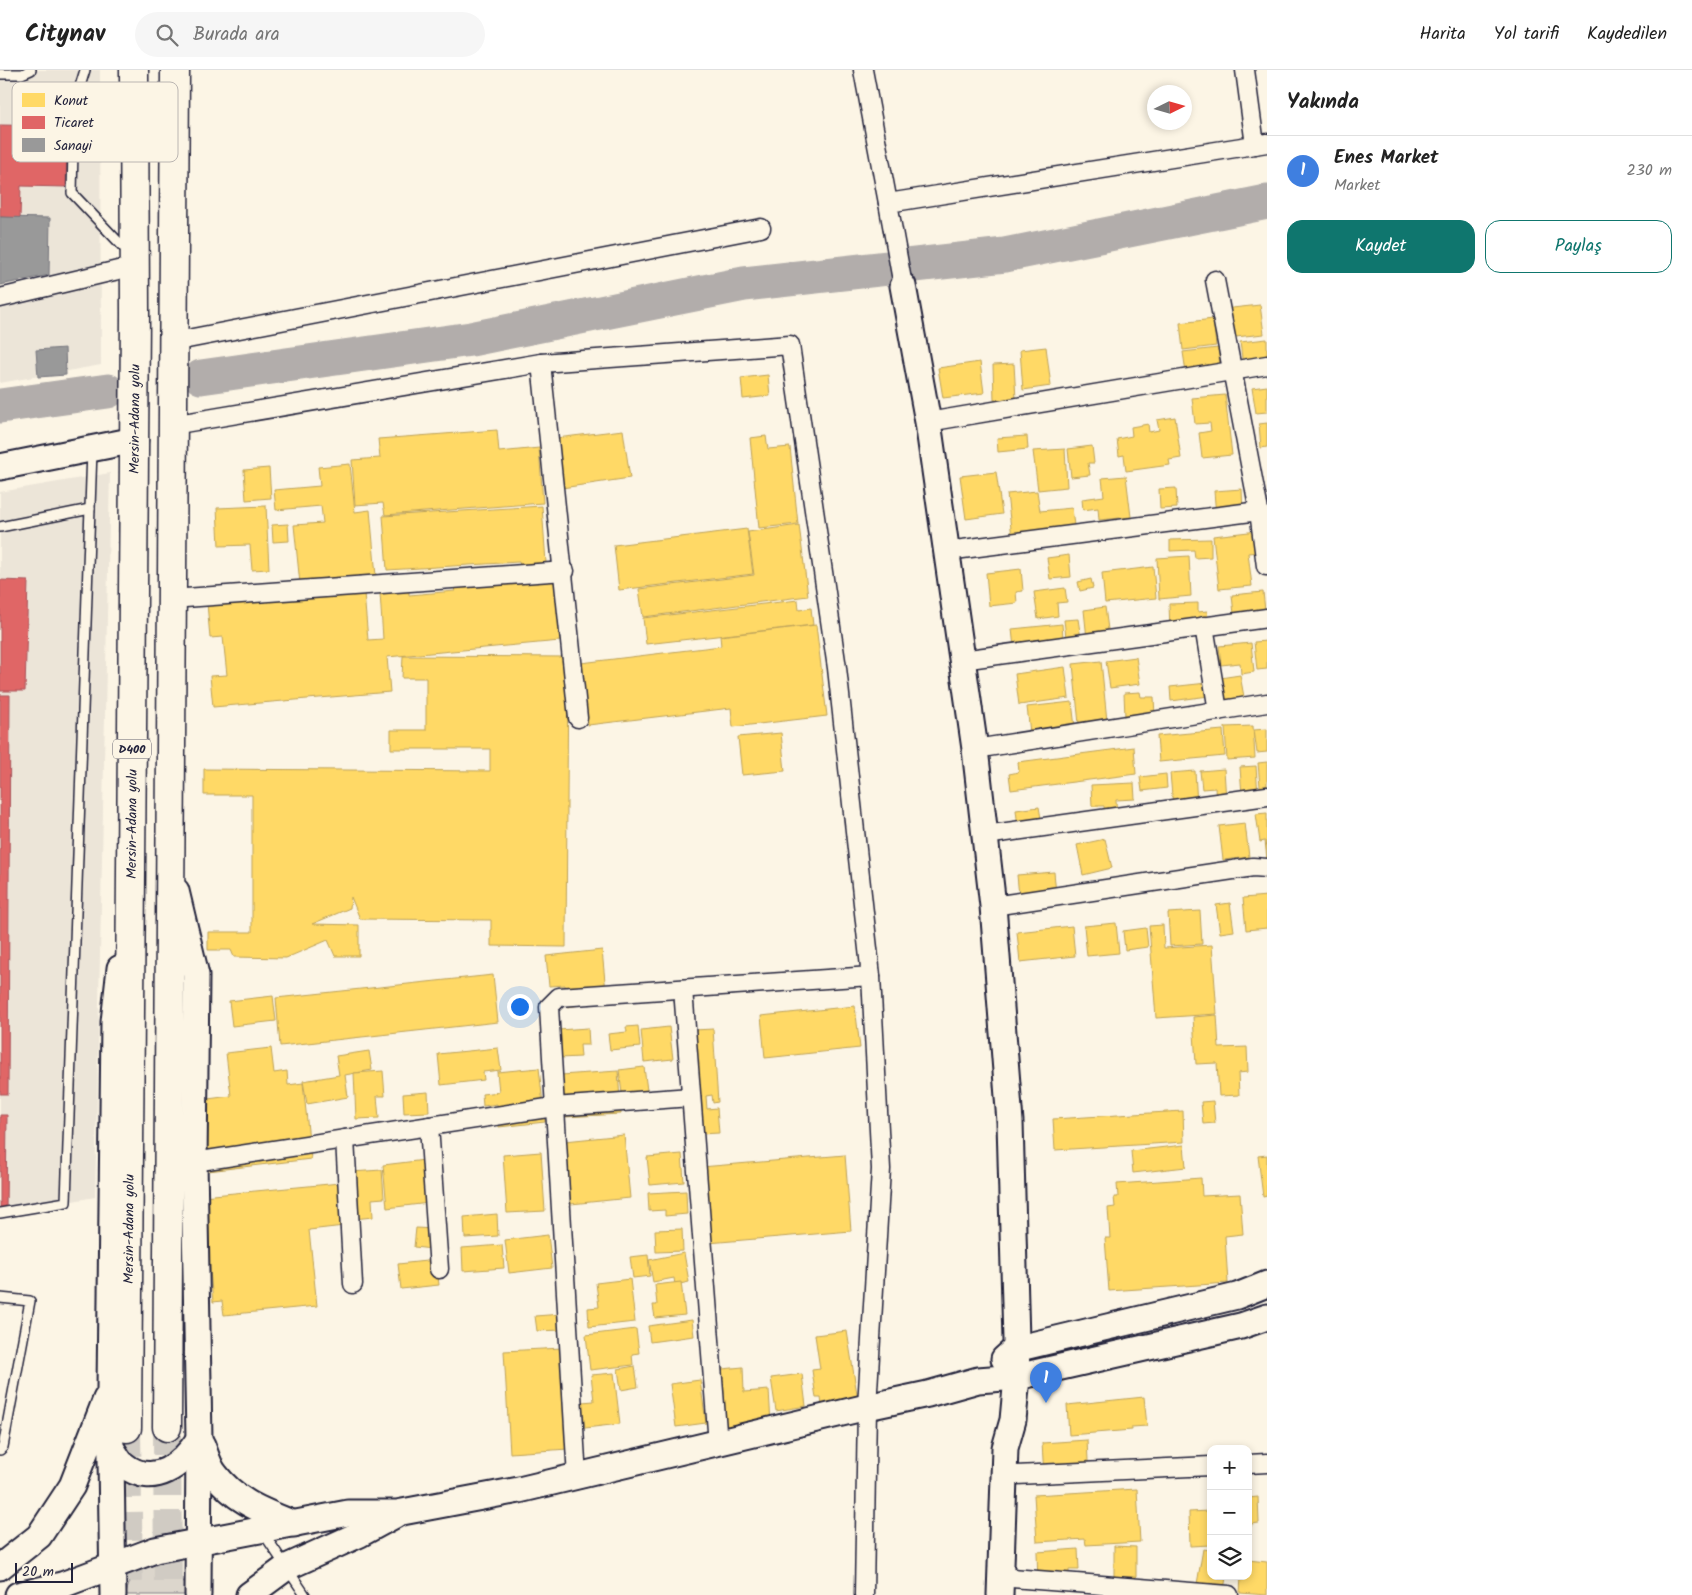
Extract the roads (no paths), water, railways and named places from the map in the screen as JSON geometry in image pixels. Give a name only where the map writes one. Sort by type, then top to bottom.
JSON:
[{"type":"highway","points":[[172,329],[179,142],[188,70]]},
{"type":"highway","name":"Mersin-Adana yolu","points":[[119,1439],[132,863],[135,440],[134,162]]},
{"type":"highway","name":"D400","points":[[167,1427],[174,162]]},
{"type":"main road","points":[[903,286],[928,422],[947,551],[975,749],[993,906],[1010,1122],[1017,1377],[1013,1420],[1005,1448],[1008,1589]]},
{"type":"main road","points":[[0,467],[135,440]]},
{"type":"main road","points":[[132,863],[114,1022],[110,1390],[124,1465],[137,1472],[151,1474],[166,1472],[179,1465],[199,1438]]},
{"type":"main road","points":[[170,864],[196,975],[194,1162],[199,1438],[198,1595]]},
{"type":"main road","points":[[978,1380],[1015,1349],[1237,1296],[1267,1284]]},
{"type":"main road","points":[[18,1595],[62,1585],[155,1550],[198,1542],[252,1517],[294,1524],[348,1512],[397,1513],[577,1478],[867,1407],[928,1394],[978,1380],[1017,1377],[1241,1326],[1267,1317]]},
{"type":"main road","points":[[0,1567],[39,1536],[72,1486],[110,1390]]},
{"type":"main road","points":[[1008,1589],[1017,1446],[1013,1420]]},
{"type":"main road","points":[[199,1438],[214,1473],[252,1517],[294,1524]]},
{"type":"main road","points":[[113,1595],[119,1439]]},
{"type":"main road","points":[[249,1595],[288,1567],[360,1534],[397,1513]]},
{"type":"street","points":[[863,70],[903,286]]},
{"type":"street","points":[[888,202],[1261,144],[1245,70]]},
{"type":"street","points":[[172,329],[761,228]]},
{"type":"street","points":[[0,298],[135,263]]},
{"type":"street","points":[[1215,280],[1259,511],[1266,566]]},
{"type":"street","points":[[172,425],[542,363],[790,345],[836,668],[870,976],[881,1169],[867,1407],[864,1595]]},
{"type":"street","points":[[542,363],[578,718]]},
{"type":"street","points":[[928,422],[1267,364]]},
{"type":"street","points":[[947,551],[1259,511]]},
{"type":"street","points":[[171,599],[564,572]]},
{"type":"street","points":[[962,660],[1267,618]]},
{"type":"street","points":[[1204,626],[1218,711]]},
{"type":"street","points":[[975,749],[1267,703]]},
{"type":"street","points":[[985,835],[1267,796]]},
{"type":"street","points":[[993,906],[1253,867],[1267,868]]},
{"type":"street","points":[[577,1478],[549,1007],[559,998],[870,976]]},
{"type":"street","points":[[683,989],[718,1444]]},
{"type":"street","points":[[194,1162],[554,1107],[691,1097]]},
{"type":"street","points":[[429,1126],[439,1269]]},
{"type":"street","points":[[345,1139],[353,1284]]},
{"type":"street","points":[[1252,1464],[1267,1463]]},
{"type":"street","points":[[1016,1475],[1207,1466]]},
{"type":"street","points":[[1008,1589],[1229,1595]]},
{"type":"lane","points":[[0,74],[22,74],[31,70]]},
{"type":"lane","points":[[81,82],[85,70]]},
{"type":"lane","points":[[73,162],[72,193],[135,263]]},
{"type":"lane","points":[[0,1213],[66,1202],[92,449]]},
{"type":"lane","points":[[0,527],[90,509]]},
{"type":"lane","points":[[0,1298],[30,1301],[3,1447],[0,1450]]},
{"type":"lane","points":[[252,1517],[288,1567],[305,1595]]},
{"type":"waterway","points":[[201,377],[471,339],[744,284],[1005,255],[1267,202]]},
{"type":"waterway","points":[[0,406],[108,391]]},
{"type":"tunnel","points":[[167,1427],[168,1595]]},
{"type":"tunnel","points":[[127,1428],[129,1595]]},
{"type":"place","name":"Enes Market","points":[[1046,1403]]}]
